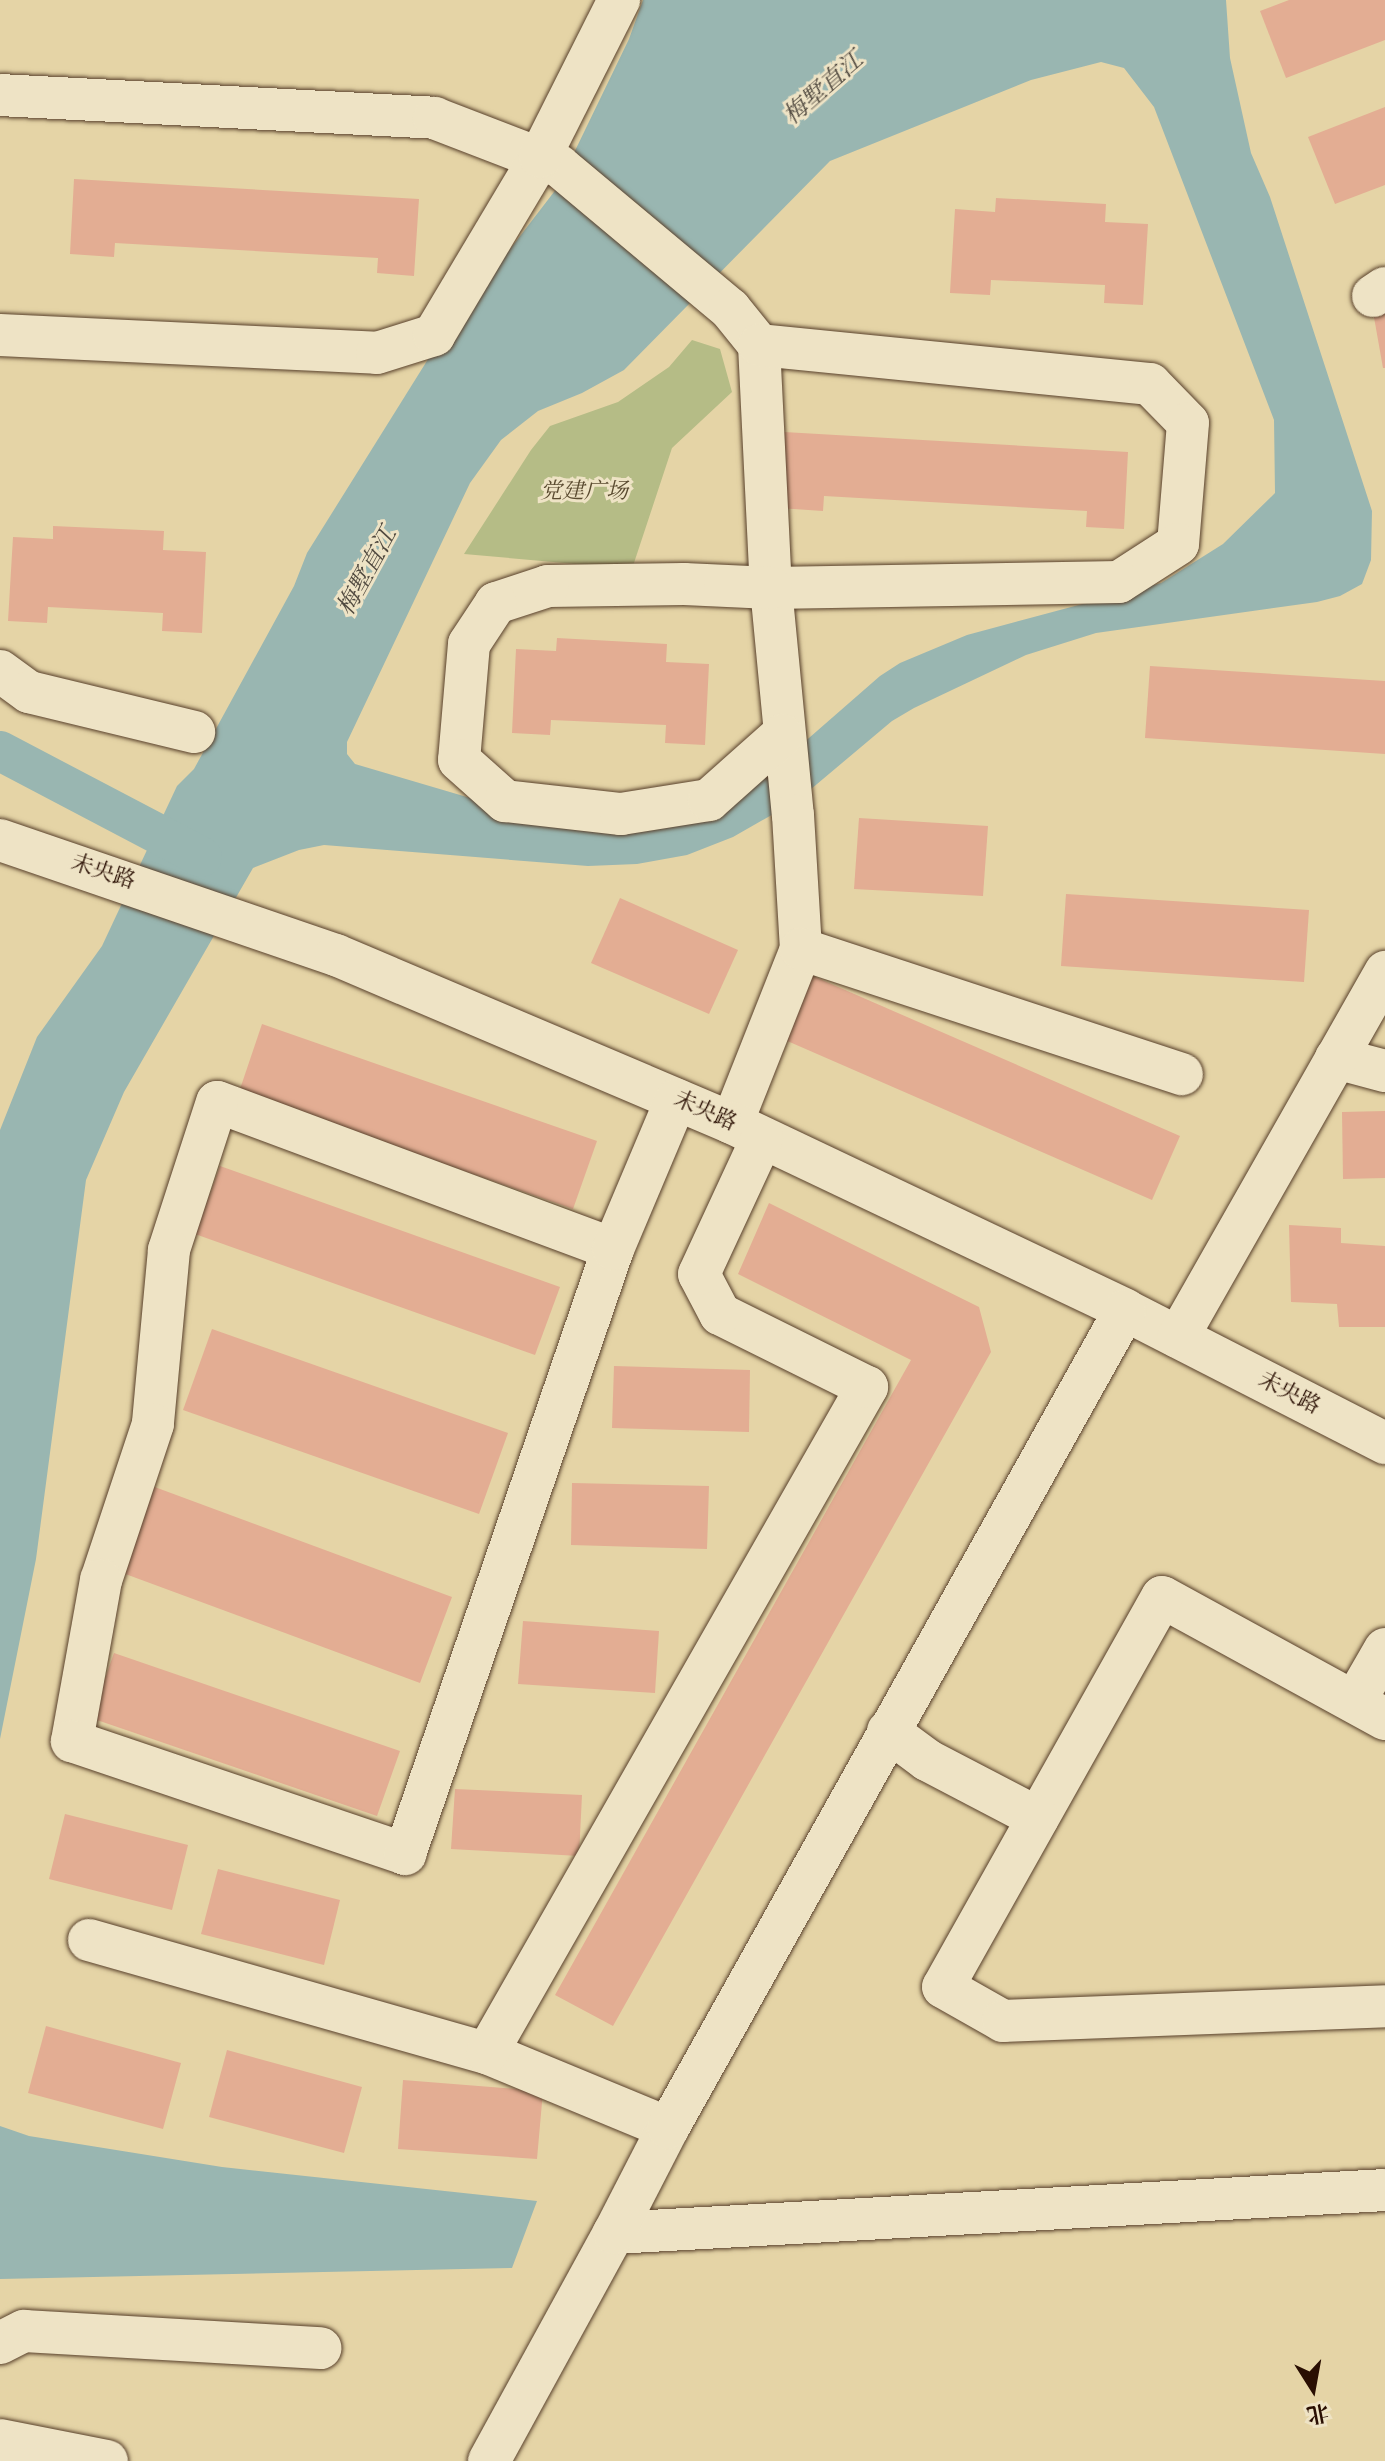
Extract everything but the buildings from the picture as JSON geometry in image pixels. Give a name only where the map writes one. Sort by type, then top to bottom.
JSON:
[{"type":"street","points":[[0,335],[377,353],[434,335],[549,162],[619,0]]},
{"type":"street","points":[[0,95],[434,118],[549,162],[730,309],[759,345],[771,588],[793,815],[801,949],[747,1131],[699,1274],[720,1314],[867,1387],[487,2053]]},
{"type":"street","points":[[759,345],[1150,384],[1188,423],[1178,544],[1119,582],[771,588],[684,584],[548,586],[496,603],[469,644],[459,760],[505,801],[621,814],[709,800],[784,743]]},
{"type":"street","points":[[0,671],[29,692],[194,732]]},
{"type":"street","name":"未央路","points":[[0,840],[116,877],[336,955],[676,1100],[1125,1310],[1385,1443]]},
{"type":"street","points":[[801,949],[1182,1074]]},
{"type":"street","points":[[1178,1337],[1385,972]]},
{"type":"street","points":[[1336,1058],[1385,1071]]},
{"type":"street","points":[[613,1249],[217,1102],[169,1250],[153,1424],[101,1580],[72,1741],[405,1854],[613,1249],[676,1100]]},
{"type":"street","points":[[489,2461],[668,2128],[1125,1310]]},
{"type":"street","points":[[1385,1649],[1370,1710],[1162,1597],[943,1987],[1003,2021],[1385,2006]]},
{"type":"street","points":[[888,1731],[927,1760],[1038,1818]]},
{"type":"street","points":[[89,1940],[487,2053],[668,2128]]},
{"type":"street","points":[[614,2233],[1385,2190]]},
{"type":"street","points":[[0,2343],[24,2331],[321,2348]]},
{"type":"street","points":[[0,2440],[107,2461]]},
{"type":"green space","name":"党建广场","points":[[692,340],[720,349],[732,392],[672,448],[632,569],[464,554],[550,426],[618,402],[669,367]]},
{"type":"water","name":"梅墅直江","points":[[643,0],[1226,0],[1230,58],[1251,153],[1270,197],[1372,511],[1371,560],[1362,584],[1340,596],[1317,602],[1096,633],[1026,655],[914,708],[892,721],[798,800],[733,837],[687,855],[637,864],[588,866],[324,845],[299,850],[253,868],[124,1092],[86,1180],[36,1559],[0,1739],[0,1130],[37,1037],[102,946],[177,786],[194,769],[294,586],[307,553],[440,340],[557,188],[629,39]],"holes":[[[1101,62],[1124,68],[1154,107],[1274,420],[1275,493],[1223,544],[1161,583],[967,635],[900,663],[880,676],[770,772],[552,822],[355,764],[347,754],[347,742],[470,483],[501,440],[538,411],[582,393],[624,370],[830,161],[1031,80]]]},
{"type":"water","points":[[0,2126],[29,2136],[222,2167],[537,2201],[512,2268],[0,2279]]},
{"type":"waterway","points":[[0,751],[202,857]]}]
